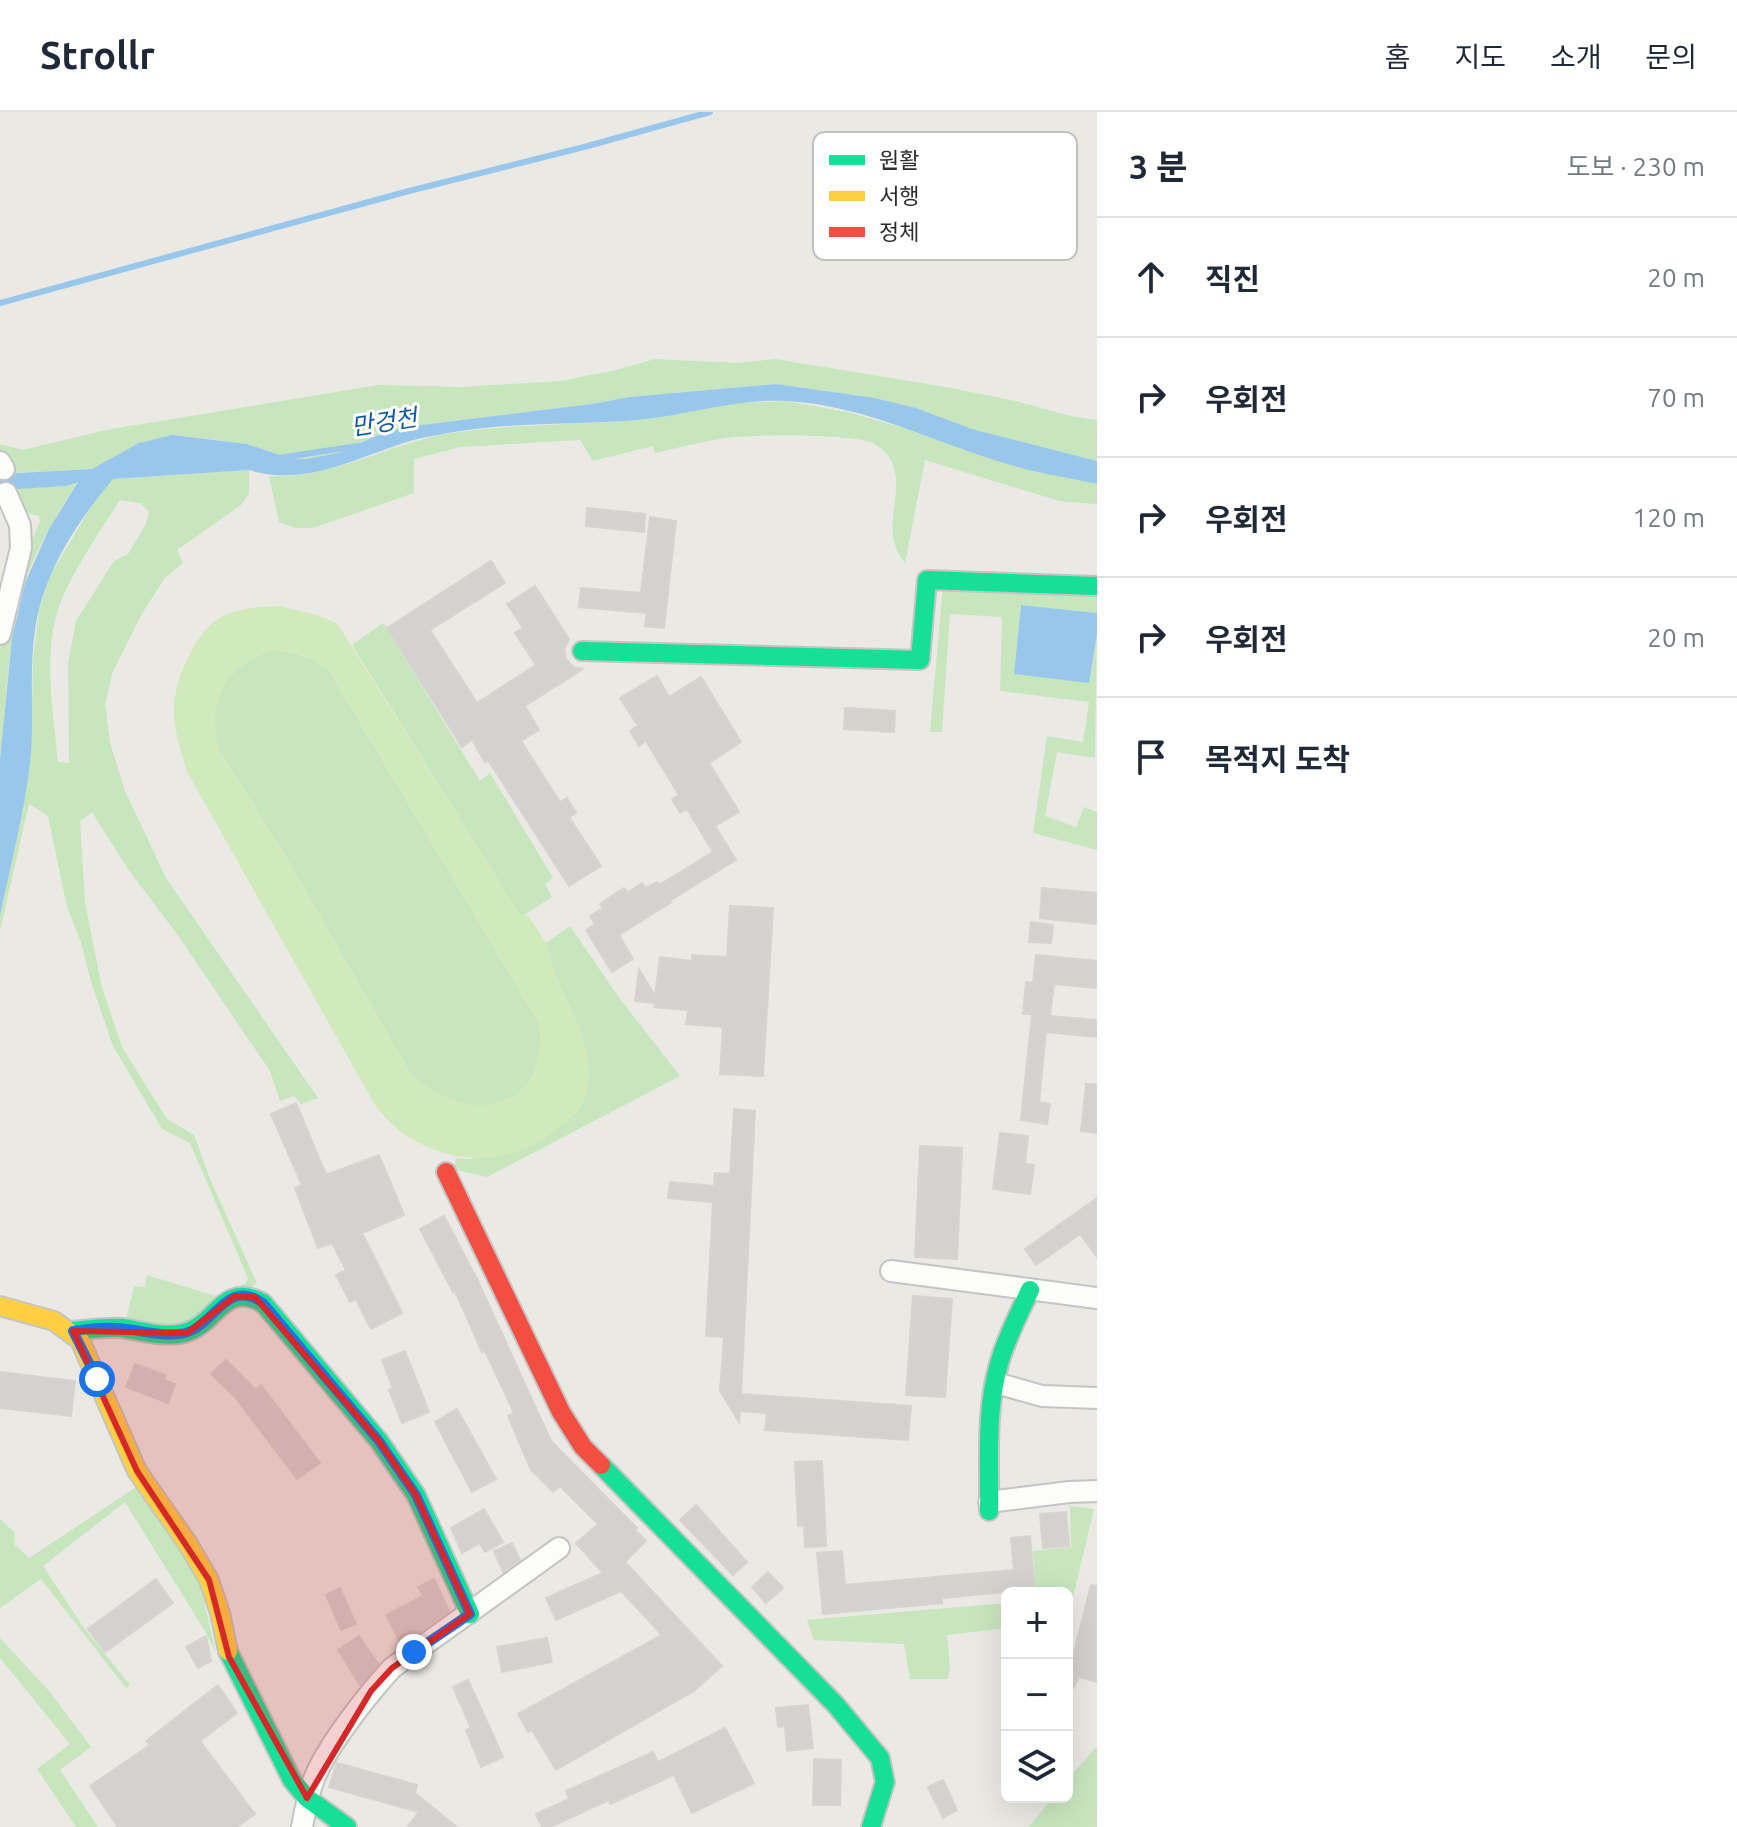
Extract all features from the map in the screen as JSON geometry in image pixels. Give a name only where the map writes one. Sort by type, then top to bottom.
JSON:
[{"type":"street","points":[[0,634],[22,535],[6,493]]},
{"type":"street","points":[[582,651],[920,660],[927,580],[1097,586]]},
{"type":"street","points":[[446,1172],[561,1412],[583,1447],[835,1704],[880,1758],[885,1782],[871,1827]]},
{"type":"street","points":[[891,1271],[1097,1298]]},
{"type":"street","points":[[1030,1290],[997,1370],[992,1402],[989,1507],[1069,1492],[1097,1491]]},
{"type":"street","points":[[73,1331],[112,1327],[177,1334],[196,1328],[235,1296],[246,1294],[263,1303],[379,1441],[416,1495],[470,1614]]},
{"type":"street","points":[[0,1306],[64,1324],[80,1340],[137,1471],[209,1580],[229,1657],[292,1780],[307,1798],[347,1827]]},
{"type":"street","points":[[996,1383],[1042,1396],[1097,1398]]},
{"type":"street","points":[[302,1827],[307,1798],[323,1763],[371,1691],[392,1668],[559,1548]]},
{"type":"highlighted area","points":[[235,1296],[255,1297],[379,1441],[416,1495],[470,1614],[392,1668],[371,1691],[307,1798],[229,1657],[209,1580],[137,1471],[73,1331],[187,1333]]},
{"type":"green space","points":[[655,359],[736,363],[775,359],[1016,401],[1097,420],[1097,461],[972,429],[916,408],[875,398],[776,384],[629,397],[405,427],[338,453],[306,459],[289,458],[247,444],[185,436],[92,469],[10,473],[0,458],[0,444],[22,450],[111,429],[379,385],[460,387],[561,381]]},
{"type":"green space","points":[[786,401],[847,412],[1015,466],[1097,484],[1097,504],[1059,501],[925,460],[905,563],[897,551],[892,527],[896,492],[894,468],[884,451],[864,440],[806,436],[734,437],[655,453],[653,446],[593,461],[580,440],[461,447],[414,459],[414,493],[313,528],[295,528],[279,522],[269,476],[317,472],[434,436],[458,432],[646,419],[727,405]]},
{"type":"green space","points":[[249,470],[249,494],[241,505],[177,550],[183,563],[164,579],[140,617],[113,671],[105,704],[110,743],[125,791],[166,878],[318,1098],[301,1104],[294,1096],[280,1101],[270,1071],[177,934],[128,869],[92,812],[80,821],[85,902],[101,984],[122,1047],[167,1119],[194,1135],[210,1179],[257,1283],[193,1325],[125,1325],[134,1286],[145,1287],[147,1275],[219,1297],[246,1283],[248,1278],[190,1143],[162,1129],[113,1046],[67,907],[48,816],[29,804],[0,931],[0,916],[31,754],[33,659],[39,610],[49,577],[95,500],[112,479]],"holes":[[[120,500],[140,503],[149,512],[146,524],[128,554],[114,561],[76,621],[68,664],[69,763],[58,762],[50,678],[56,615],[76,571]]]},
{"type":"green space","points":[[79,480],[42,543],[19,604],[11,648],[0,759],[0,649],[26,542],[33,537],[40,522],[39,516],[24,512],[12,489],[66,486]]},
{"type":"green space","points":[[943,586],[1097,596],[1097,613],[1021,605],[1014,674],[1089,682],[1097,634],[1095,758],[1057,752],[1045,816],[1076,827],[1084,807],[1097,812],[1097,850],[1033,833],[1047,736],[1083,742],[1089,702],[1000,691],[1002,617],[950,614],[942,732],[930,732]]},
{"type":"green space","points":[[278,606],[337,623],[521,916],[527,915],[547,946],[585,1046],[589,1076],[585,1098],[578,1110],[559,1128],[531,1146],[482,1158],[458,1156],[434,1150],[392,1124],[375,1105],[187,772],[176,732],[174,706],[180,678],[192,650],[209,627],[225,615],[239,610]],"holes":[[[272,650],[302,655],[328,669],[539,1023],[539,1053],[532,1077],[518,1093],[500,1102],[478,1105],[455,1101],[432,1090],[410,1073],[286,857],[218,748],[215,714],[224,687],[243,665]]]},
{"type":"green space","points":[[383,623],[480,781],[490,773],[553,878],[545,884],[552,897],[521,917],[352,645]]},
{"type":"green space","points":[[272,650],[302,655],[328,669],[539,1023],[539,1053],[532,1077],[518,1093],[500,1102],[478,1105],[455,1101],[432,1090],[410,1073],[286,857],[218,748],[215,714],[224,686],[243,665]]},
{"type":"green space","points":[[570,926],[620,999],[680,1076],[487,1177],[452,1169],[457,1158],[470,1159],[544,1139],[554,971],[546,943]]},
{"type":"green space","points":[[138,1486],[198,1575],[216,1653],[125,1502],[43,1566],[84,1628],[130,1685],[126,1688],[41,1579],[0,1608],[0,1519],[15,1533],[14,1544],[29,1558]]},
{"type":"green space","points":[[1070,1506],[1094,1509],[1073,1597],[1073,1587],[1036,1587],[1033,1551],[1071,1547]]},
{"type":"green space","points":[[1001,1604],[1001,1629],[947,1635],[948,1679],[910,1679],[904,1644],[814,1640],[807,1620]]},
{"type":"green space","points":[[0,1638],[49,1691],[91,1747],[60,1770],[98,1827],[76,1827],[37,1769],[70,1744],[0,1658]]},
{"type":"green space","points":[[1097,1746],[1097,1827],[1029,1827],[1048,1803],[1073,1803],[1073,1773]]},
{"type":"water","points":[[776,384],[875,398],[916,408],[972,429],[1097,461],[1097,484],[1014,466],[845,410],[787,401],[730,405],[636,420],[454,432],[413,440],[310,473],[290,475],[249,470],[113,479],[64,549],[39,609],[33,645],[29,773],[0,916],[0,759],[12,638],[25,583],[49,529],[78,482],[66,486],[0,490],[0,474],[92,469],[139,443],[173,435],[247,444],[289,458],[306,459],[338,453],[405,427],[629,397]]},
{"type":"water","points":[[1021,605],[1097,613],[1089,683],[1014,674]]},
{"type":"building","points":[[587,508],[645,514],[644,532],[586,526]]},
{"type":"building","points":[[650,517],[676,521],[664,628],[645,626],[647,613],[579,607],[581,588],[641,593]]},
{"type":"building","points":[[491,561],[505,583],[430,630],[477,703],[536,665],[515,633],[523,628],[507,604],[535,586],[569,639],[564,650],[566,659],[573,667],[583,669],[525,706],[539,730],[521,741],[560,802],[567,798],[576,813],[569,817],[601,866],[569,886],[488,760],[485,762],[472,740],[462,747],[387,628]]},
{"type":"building","points":[[657,676],[669,697],[701,677],[741,742],[709,763],[739,812],[715,826],[736,860],[619,935],[633,959],[612,972],[586,930],[595,924],[590,916],[603,908],[600,904],[624,888],[627,893],[642,883],[646,888],[657,882],[659,885],[713,852],[687,809],[680,813],[672,799],[679,795],[646,741],[639,746],[630,731],[638,726],[620,698]]},
{"type":"building","points":[[845,708],[895,711],[894,732],[844,729]]},
{"type":"building","points":[[1042,888],[1097,893],[1097,924],[1040,918]]},
{"type":"building","points":[[730,906],[773,908],[763,1076],[720,1074],[723,1027],[686,1024],[688,1010],[654,1007],[655,1003],[635,1001],[639,969],[655,996],[660,957],[692,961],[692,955],[727,957]]},
{"type":"building","points":[[1031,922],[1053,925],[1051,943],[1029,942]]},
{"type":"building","points":[[1036,955],[1097,961],[1097,988],[1054,984],[1050,1016],[1097,1020],[1097,1037],[1046,1032],[1039,1102],[1050,1104],[1047,1124],[1021,1120],[1032,1014],[1023,1014],[1026,982],[1033,983]]},
{"type":"building","points":[[1086,1084],[1097,1084],[1097,1133],[1081,1131]]},
{"type":"building","points":[[296,1103],[326,1175],[379,1155],[404,1215],[362,1233],[402,1313],[371,1329],[356,1299],[350,1302],[336,1275],[346,1270],[332,1243],[318,1248],[295,1188],[302,1185],[271,1114]]},
{"type":"building","points":[[734,1109],[755,1111],[741,1394],[911,1406],[908,1440],[765,1430],[767,1413],[740,1411],[739,1422],[720,1391],[724,1337],[706,1336],[713,1202],[668,1198],[670,1182],[714,1186],[715,1173],[730,1174]]},
{"type":"building","points":[[1000,1133],[1028,1136],[1025,1164],[1034,1165],[1030,1194],[993,1189]]},
{"type":"building","points":[[920,1146],[962,1148],[957,1259],[915,1257]]},
{"type":"building","points":[[1097,1198],[1097,1257],[1080,1234],[1036,1265],[1025,1249]]},
{"type":"building","points":[[444,1216],[477,1279],[551,1441],[637,1528],[635,1530],[646,1541],[625,1562],[722,1666],[694,1691],[556,1770],[532,1730],[528,1732],[518,1714],[662,1635],[621,1591],[556,1620],[546,1598],[603,1573],[576,1543],[598,1524],[560,1486],[553,1492],[531,1470],[508,1416],[514,1413],[455,1291],[420,1229]]},
{"type":"building","points":[[913,1296],[952,1299],[945,1397],[906,1395]]},
{"type":"building","points":[[405,1351],[429,1412],[402,1423],[389,1390],[393,1388],[382,1360]]},
{"type":"building","points":[[226,1360],[256,1390],[261,1385],[320,1463],[297,1479],[235,1397],[211,1374]]},
{"type":"building","points":[[135,1364],[166,1375],[164,1380],[175,1384],[168,1403],[126,1387]]},
{"type":"building","points":[[0,1372],[75,1381],[71,1416],[0,1408]]},
{"type":"building","points":[[457,1409],[496,1479],[472,1492],[435,1422]]},
{"type":"building","points":[[822,1461],[826,1546],[805,1547],[804,1525],[798,1526],[795,1462]]},
{"type":"building","points":[[696,1505],[747,1562],[733,1575],[680,1520]]},
{"type":"building","points":[[484,1509],[503,1542],[485,1552],[480,1543],[462,1553],[451,1528]]},
{"type":"building","points":[[1066,1512],[1069,1546],[1043,1548],[1040,1514]]},
{"type":"building","points":[[1030,1536],[1034,1587],[1001,1587],[1001,1592],[942,1598],[942,1603],[823,1614],[817,1553],[842,1551],[845,1585],[1014,1570],[1011,1538]]},
{"type":"building","points":[[512,1543],[520,1560],[503,1572],[494,1551]]},
{"type":"building","points":[[768,1572],[783,1588],[766,1603],[752,1587]]},
{"type":"building","points":[[156,1579],[173,1603],[105,1652],[88,1629]]},
{"type":"building","points":[[434,1579],[449,1611],[400,1642],[386,1615],[423,1596],[418,1587]]},
{"type":"building","points":[[1091,1585],[1097,1586],[1097,1682],[1079,1677],[1073,1688],[1074,1653]]},
{"type":"building","points":[[340,1588],[356,1624],[341,1630],[326,1595]]},
{"type":"building","points":[[206,1636],[211,1661],[198,1668],[186,1647]]},
{"type":"building","points":[[359,1636],[378,1664],[360,1685],[338,1650]]},
{"type":"building","points":[[547,1638],[552,1662],[502,1672],[497,1647]]},
{"type":"building","points":[[468,1680],[503,1757],[481,1767],[466,1730],[471,1728],[453,1687]]},
{"type":"building","points":[[218,1685],[237,1713],[200,1741],[255,1814],[237,1827],[118,1827],[90,1786],[150,1745],[146,1741]]},
{"type":"building","points":[[808,1705],[813,1748],[787,1751],[785,1726],[778,1727],[776,1708]]},
{"type":"building","points":[[725,1728],[754,1783],[692,1813],[674,1775],[610,1804],[609,1800],[550,1827],[542,1827],[536,1814],[569,1799],[566,1791],[653,1752],[658,1762]]},
{"type":"building","points":[[814,1759],[841,1760],[840,1805],[813,1805]]},
{"type":"building","points":[[337,1763],[417,1785],[415,1793],[457,1827],[407,1827],[419,1812],[329,1787]]},
{"type":"building","points":[[943,1780],[957,1810],[943,1818],[928,1787]]},
{"type":"waterway","points":[[0,303],[710,112]]},
{"type":"waterway","name":"만겅천","points":[[278,458],[358,446]]},
{"type":"traffic: fast","points":[[582,651],[920,660],[927,580],[1097,586]]},
{"type":"traffic: fast","points":[[989,1511],[989,1437],[995,1382],[1005,1345],[1030,1290]]},
{"type":"traffic: fast","points":[[73,1331],[122,1328],[161,1334],[184,1333],[205,1321],[229,1300],[238,1297],[263,1303],[379,1441],[416,1495],[470,1614]]},
{"type":"traffic: fast","points":[[601,1465],[835,1704],[880,1758],[885,1782],[871,1827]]},
{"type":"traffic: fast","points":[[228,1651],[292,1780],[307,1798],[347,1827]]},
{"type":"traffic: slow","points":[[0,1306],[54,1321],[80,1340],[137,1471],[209,1580],[228,1651]]},
{"type":"traffic: jam","points":[[446,1172],[561,1412],[583,1447],[601,1465]]},
{"type":"route","points":[[97,1379],[73,1331],[112,1327],[187,1333],[235,1296],[246,1294],[263,1303],[379,1441],[416,1495],[470,1614],[414,1652]]}]
